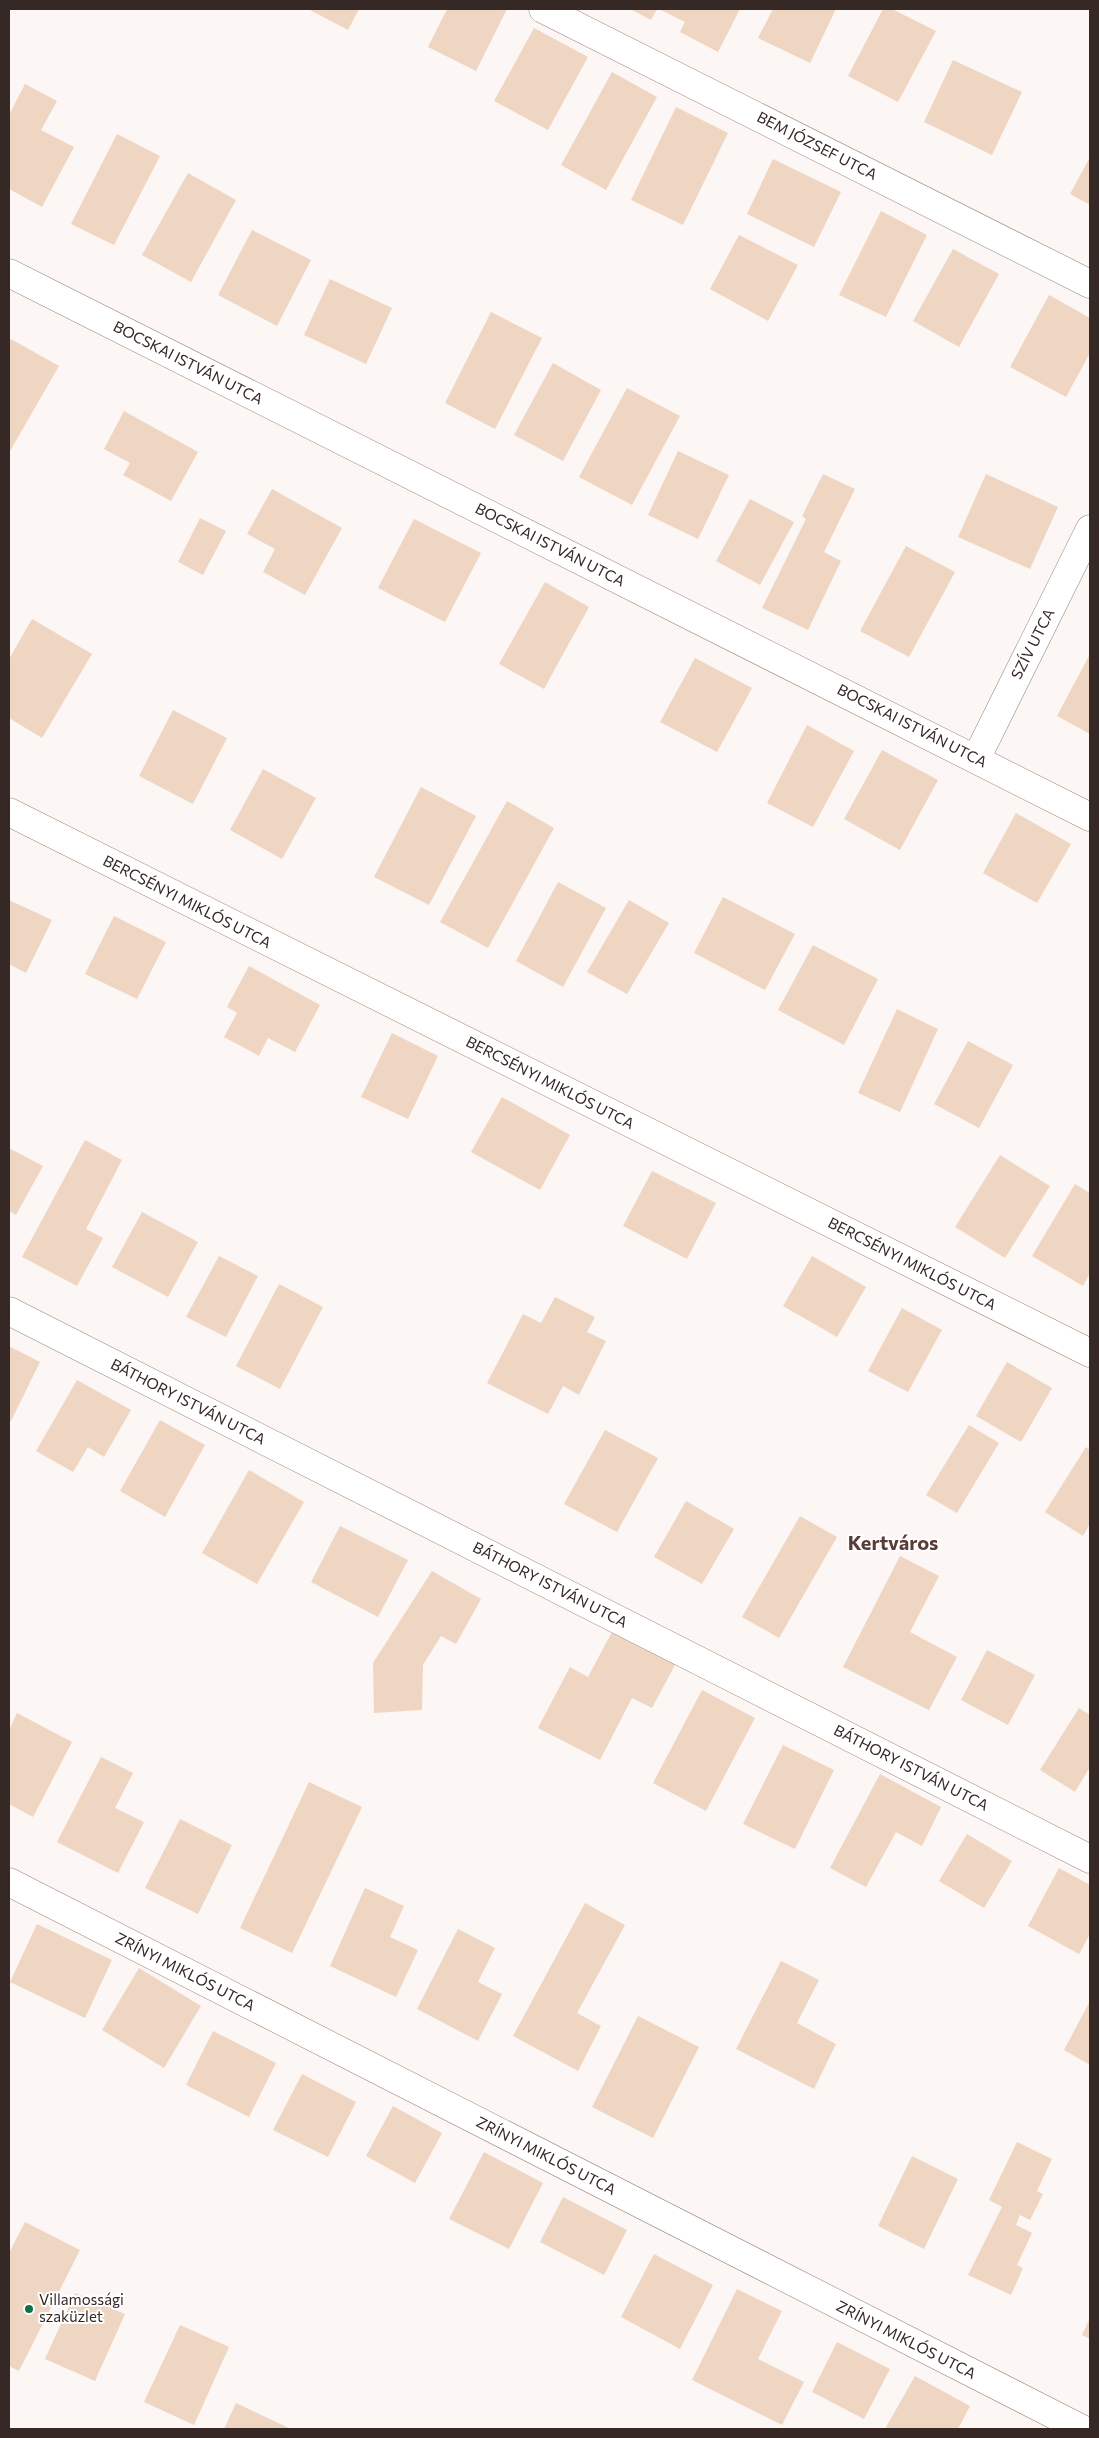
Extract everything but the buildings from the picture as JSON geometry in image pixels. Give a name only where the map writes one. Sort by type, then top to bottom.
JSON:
[{"type":"street","name":"BEM JÓZSEF UTCA","points":[[543,9],[1090,284]]},
{"type":"street","name":"BOCSKAI ISTVÁN UTCA","points":[[9,273],[1090,817]]},
{"type":"street","name":"SZÍV UTCA","points":[[976,759],[1090,530]]},
{"type":"street","name":"BERCSÉNYI MIKLÓS UTCA","points":[[9,812],[1090,1353]]},
{"type":"street","name":"BÁTHORY ISTVÁN UTCA","points":[[9,1311],[1090,1859]]},
{"type":"street","name":"ZRÍNYI MIKLÓS UTCA","points":[[9,1882],[1082,2429]]},
{"type":"place","name":"Villamossági szaküzlet","points":[[29,2309]]},
{"type":"district","name":"Kertváros","points":[[893,1543]]}]
